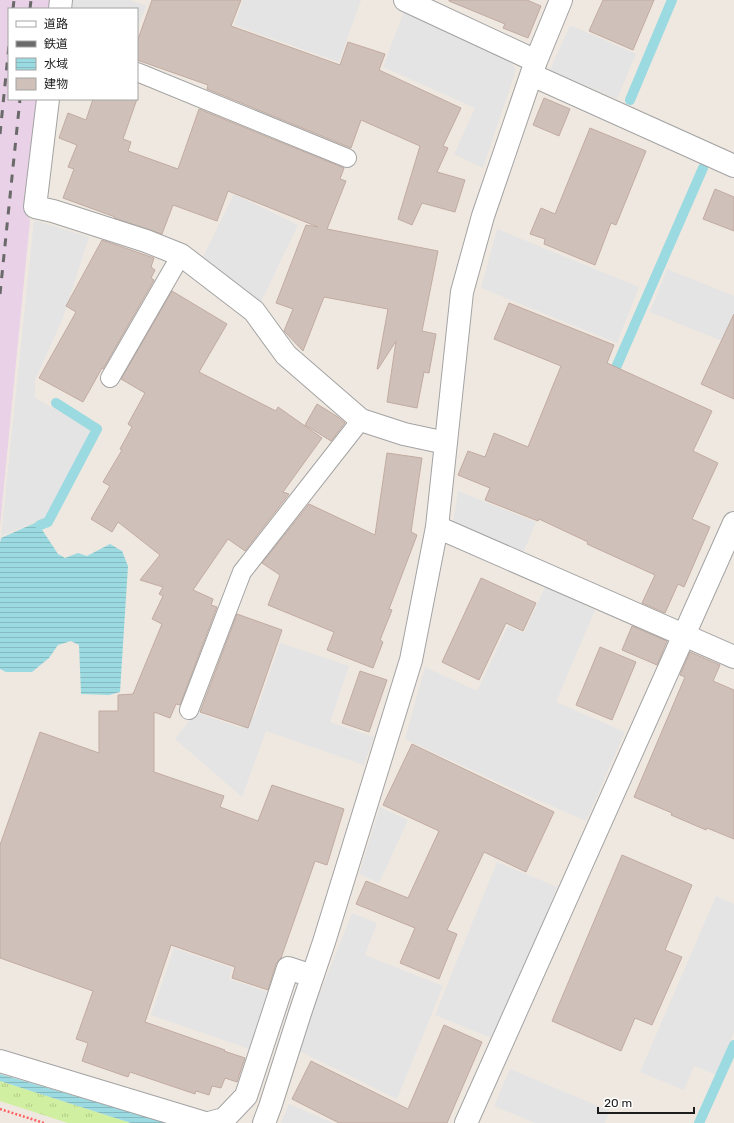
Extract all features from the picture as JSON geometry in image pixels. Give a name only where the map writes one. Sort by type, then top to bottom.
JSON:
[{"type":"street","points":[[405,0],[534,68],[734,166]]},
{"type":"street","points":[[264,1123],[326,934],[411,660],[437,527],[462,292],[483,216],[534,68],[561,0]]},
{"type":"street","points":[[48,100],[35,207],[53,211],[138,239],[181,256],[254,312],[286,355],[361,420],[404,434],[446,443]]},
{"type":"street","points":[[466,1123],[734,523]]},
{"type":"street","points":[[437,527],[734,658]]},
{"type":"street","points":[[209,1123],[224,1119],[246,1096],[288,968],[312,976]]},
{"type":"street","points":[[0,1061],[205,1123]]},
{"type":"lane","points":[[138,72],[347,158]]},
{"type":"lane","points":[[110,378],[181,256]]},
{"type":"lane","points":[[189,710],[242,572],[361,420]]},
{"type":"path","points":[[0,1109],[44,1123]]},
{"type":"shaded area","points":[[0,0],[54,0],[52,8],[8,8],[8,100],[40,100],[25,213],[30,220],[0,526]]},
{"type":"shaded area","points":[[73,0],[130,0],[146,6],[138,26],[138,8],[72,8]]},
{"type":"shaded area","points":[[243,0],[361,0],[339,62],[234,25]]},
{"type":"shaded area","points":[[404,11],[511,61],[516,70],[483,168],[454,154],[475,108],[383,67]]},
{"type":"shaded area","points":[[570,25],[636,54],[617,99],[550,70]]},
{"type":"shaded area","points":[[234,194],[298,225],[261,302],[203,257]]},
{"type":"shaded area","points":[[34,220],[89,237],[63,318],[35,380],[35,398],[91,429],[49,516],[1,536]]},
{"type":"shaded area","points":[[497,229],[639,287],[617,343],[481,288]]},
{"type":"shaded area","points":[[667,269],[734,296],[734,346],[650,312]]},
{"type":"shaded area","points":[[458,491],[536,522],[523,553],[453,524]]},
{"type":"shaded area","points":[[545,587],[595,610],[556,702],[625,732],[586,821],[405,739],[425,667],[477,691],[508,626],[524,633]]},
{"type":"shaded area","points":[[280,643],[349,666],[330,722],[374,737],[364,765],[266,731],[242,797],[175,739],[196,712],[241,728],[247,712],[255,715]]},
{"type":"shaded area","points":[[380,807],[408,820],[379,883],[359,874]]},
{"type":"shaded area","points":[[497,862],[557,887],[491,1038],[435,1015]]},
{"type":"shaded area","points":[[716,896],[734,904],[734,1032],[716,1075],[694,1066],[684,1090],[640,1072]]},
{"type":"shaded area","points":[[352,913],[377,923],[365,955],[443,986],[397,1099],[297,1050]]},
{"type":"shaded area","points":[[174,948],[232,968],[229,979],[271,993],[252,1050],[151,1015]]},
{"type":"shaded area","points":[[510,1069],[610,1111],[605,1123],[535,1123],[494,1106]]},
{"type":"shaded area","points":[[289,1104],[333,1123],[281,1123]]},
{"type":"green space","points":[[0,1081],[131,1123],[68,1123],[0,1101]]},
{"type":"water","points":[[37,522],[58,554],[65,558],[78,553],[87,556],[110,544],[122,551],[128,566],[120,692],[109,695],[81,694],[79,645],[71,641],[58,645],[49,658],[32,672],[6,672],[0,669],[1,538]]},
{"type":"water","points":[[0,1074],[167,1123],[131,1123],[0,1081]]},
{"type":"building","points":[[152,0],[241,0],[231,26],[340,65],[348,42],[385,54],[379,70],[461,108],[443,146],[448,148],[437,172],[465,180],[455,212],[422,203],[412,225],[398,219],[420,146],[361,120],[351,148],[207,89],[208,85],[138,60],[138,39]]},
{"type":"building","points":[[449,0],[527,0],[541,6],[528,38],[503,28],[505,24]]},
{"type":"building","points":[[603,0],[654,0],[633,50],[589,31]]},
{"type":"building","points":[[544,98],[570,109],[559,136],[533,125]]},
{"type":"building","points":[[93,100],[137,100],[123,139],[131,142],[128,151],[178,169],[199,109],[344,168],[340,179],[346,181],[327,229],[438,251],[422,331],[436,334],[429,373],[424,372],[417,408],[387,402],[396,341],[377,369],[388,309],[324,297],[303,351],[284,331],[293,309],[276,303],[306,225],[318,227],[228,191],[217,221],[173,205],[162,234],[114,218],[115,217],[63,198],[74,169],[68,167],[77,145],[59,138],[68,113],[86,120]]},
{"type":"building","points":[[590,128],[646,151],[616,225],[611,223],[595,265],[544,244],[545,239],[530,234],[541,208],[555,214]]},
{"type":"building","points":[[715,189],[734,197],[734,231],[703,219]]},
{"type":"building","points":[[102,240],[154,258],[151,267],[155,270],[151,278],[154,280],[83,402],[39,378],[76,312],[66,306]]},
{"type":"building","points":[[172,291],[227,324],[199,372],[276,411],[278,407],[322,438],[283,492],[289,494],[245,551],[228,539],[193,590],[213,599],[211,605],[217,607],[180,705],[176,704],[170,718],[154,712],[154,772],[224,796],[220,807],[258,821],[272,785],[344,809],[327,865],[315,861],[281,958],[276,964],[268,990],[232,978],[235,967],[171,945],[145,1022],[245,1058],[237,1082],[225,1078],[221,1088],[212,1086],[209,1095],[196,1091],[195,1094],[130,1072],[128,1077],[82,1061],[88,1043],[76,1039],[93,991],[0,958],[0,845],[40,732],[99,753],[99,711],[118,711],[118,695],[133,694],[162,624],[152,619],[163,596],[159,594],[163,587],[140,580],[160,555],[118,522],[112,532],[91,519],[110,486],[103,482],[122,450],[120,449],[132,427],[128,424],[145,393],[121,379]]},
{"type":"building","points":[[509,303],[614,345],[607,363],[712,411],[693,451],[718,463],[692,519],[710,527],[684,587],[678,584],[665,613],[642,603],[655,575],[587,544],[588,542],[539,519],[538,521],[485,500],[490,488],[458,475],[468,451],[485,457],[494,433],[528,447],[561,366],[494,339]]},
{"type":"building","points":[[734,314],[734,399],[701,384]]},
{"type":"building","points":[[317,404],[345,423],[331,441],[305,425]]},
{"type":"building","points":[[387,453],[422,458],[411,532],[417,535],[389,609],[392,610],[380,640],[383,642],[373,668],[327,650],[334,632],[268,605],[280,575],[262,563],[309,504],[375,535]]},
{"type":"building","points":[[481,578],[536,603],[523,631],[506,623],[479,680],[442,662]]},
{"type":"building","points":[[237,614],[282,630],[248,728],[200,712]]},
{"type":"building","points":[[632,626],[667,641],[657,665],[622,650]]},
{"type":"building","points":[[600,647],[636,662],[612,720],[576,705]]},
{"type":"building","points":[[690,652],[720,665],[713,681],[734,690],[734,839],[707,828],[706,830],[671,815],[672,813],[634,797],[685,677],[680,675]]},
{"type":"building","points":[[360,671],[387,680],[369,732],[342,723]]},
{"type":"building","points":[[412,744],[554,812],[526,872],[484,852],[447,930],[457,934],[439,979],[400,963],[415,928],[356,904],[366,881],[408,898],[439,831],[383,805]]},
{"type":"building","points":[[622,855],[692,885],[665,950],[682,957],[652,1025],[635,1018],[621,1051],[552,1021]]},
{"type":"building","points":[[444,1025],[482,1042],[447,1123],[339,1123],[292,1099],[311,1061],[408,1109]]},
{"type":"waterway","points":[[630,100],[672,0]]},
{"type":"waterway","points":[[611,379],[703,168]]},
{"type":"waterway","points":[[40,525],[48,522],[97,429],[56,403]]},
{"type":"waterway","points":[[699,1123],[734,1045]]},
{"type":"railway","points":[[13,8],[14,0]]},
{"type":"railway","points":[[30,8],[31,0]]},
{"type":"railway","points":[[0,134],[8,55]]},
{"type":"railway","points":[[0,294],[20,100]]}]
